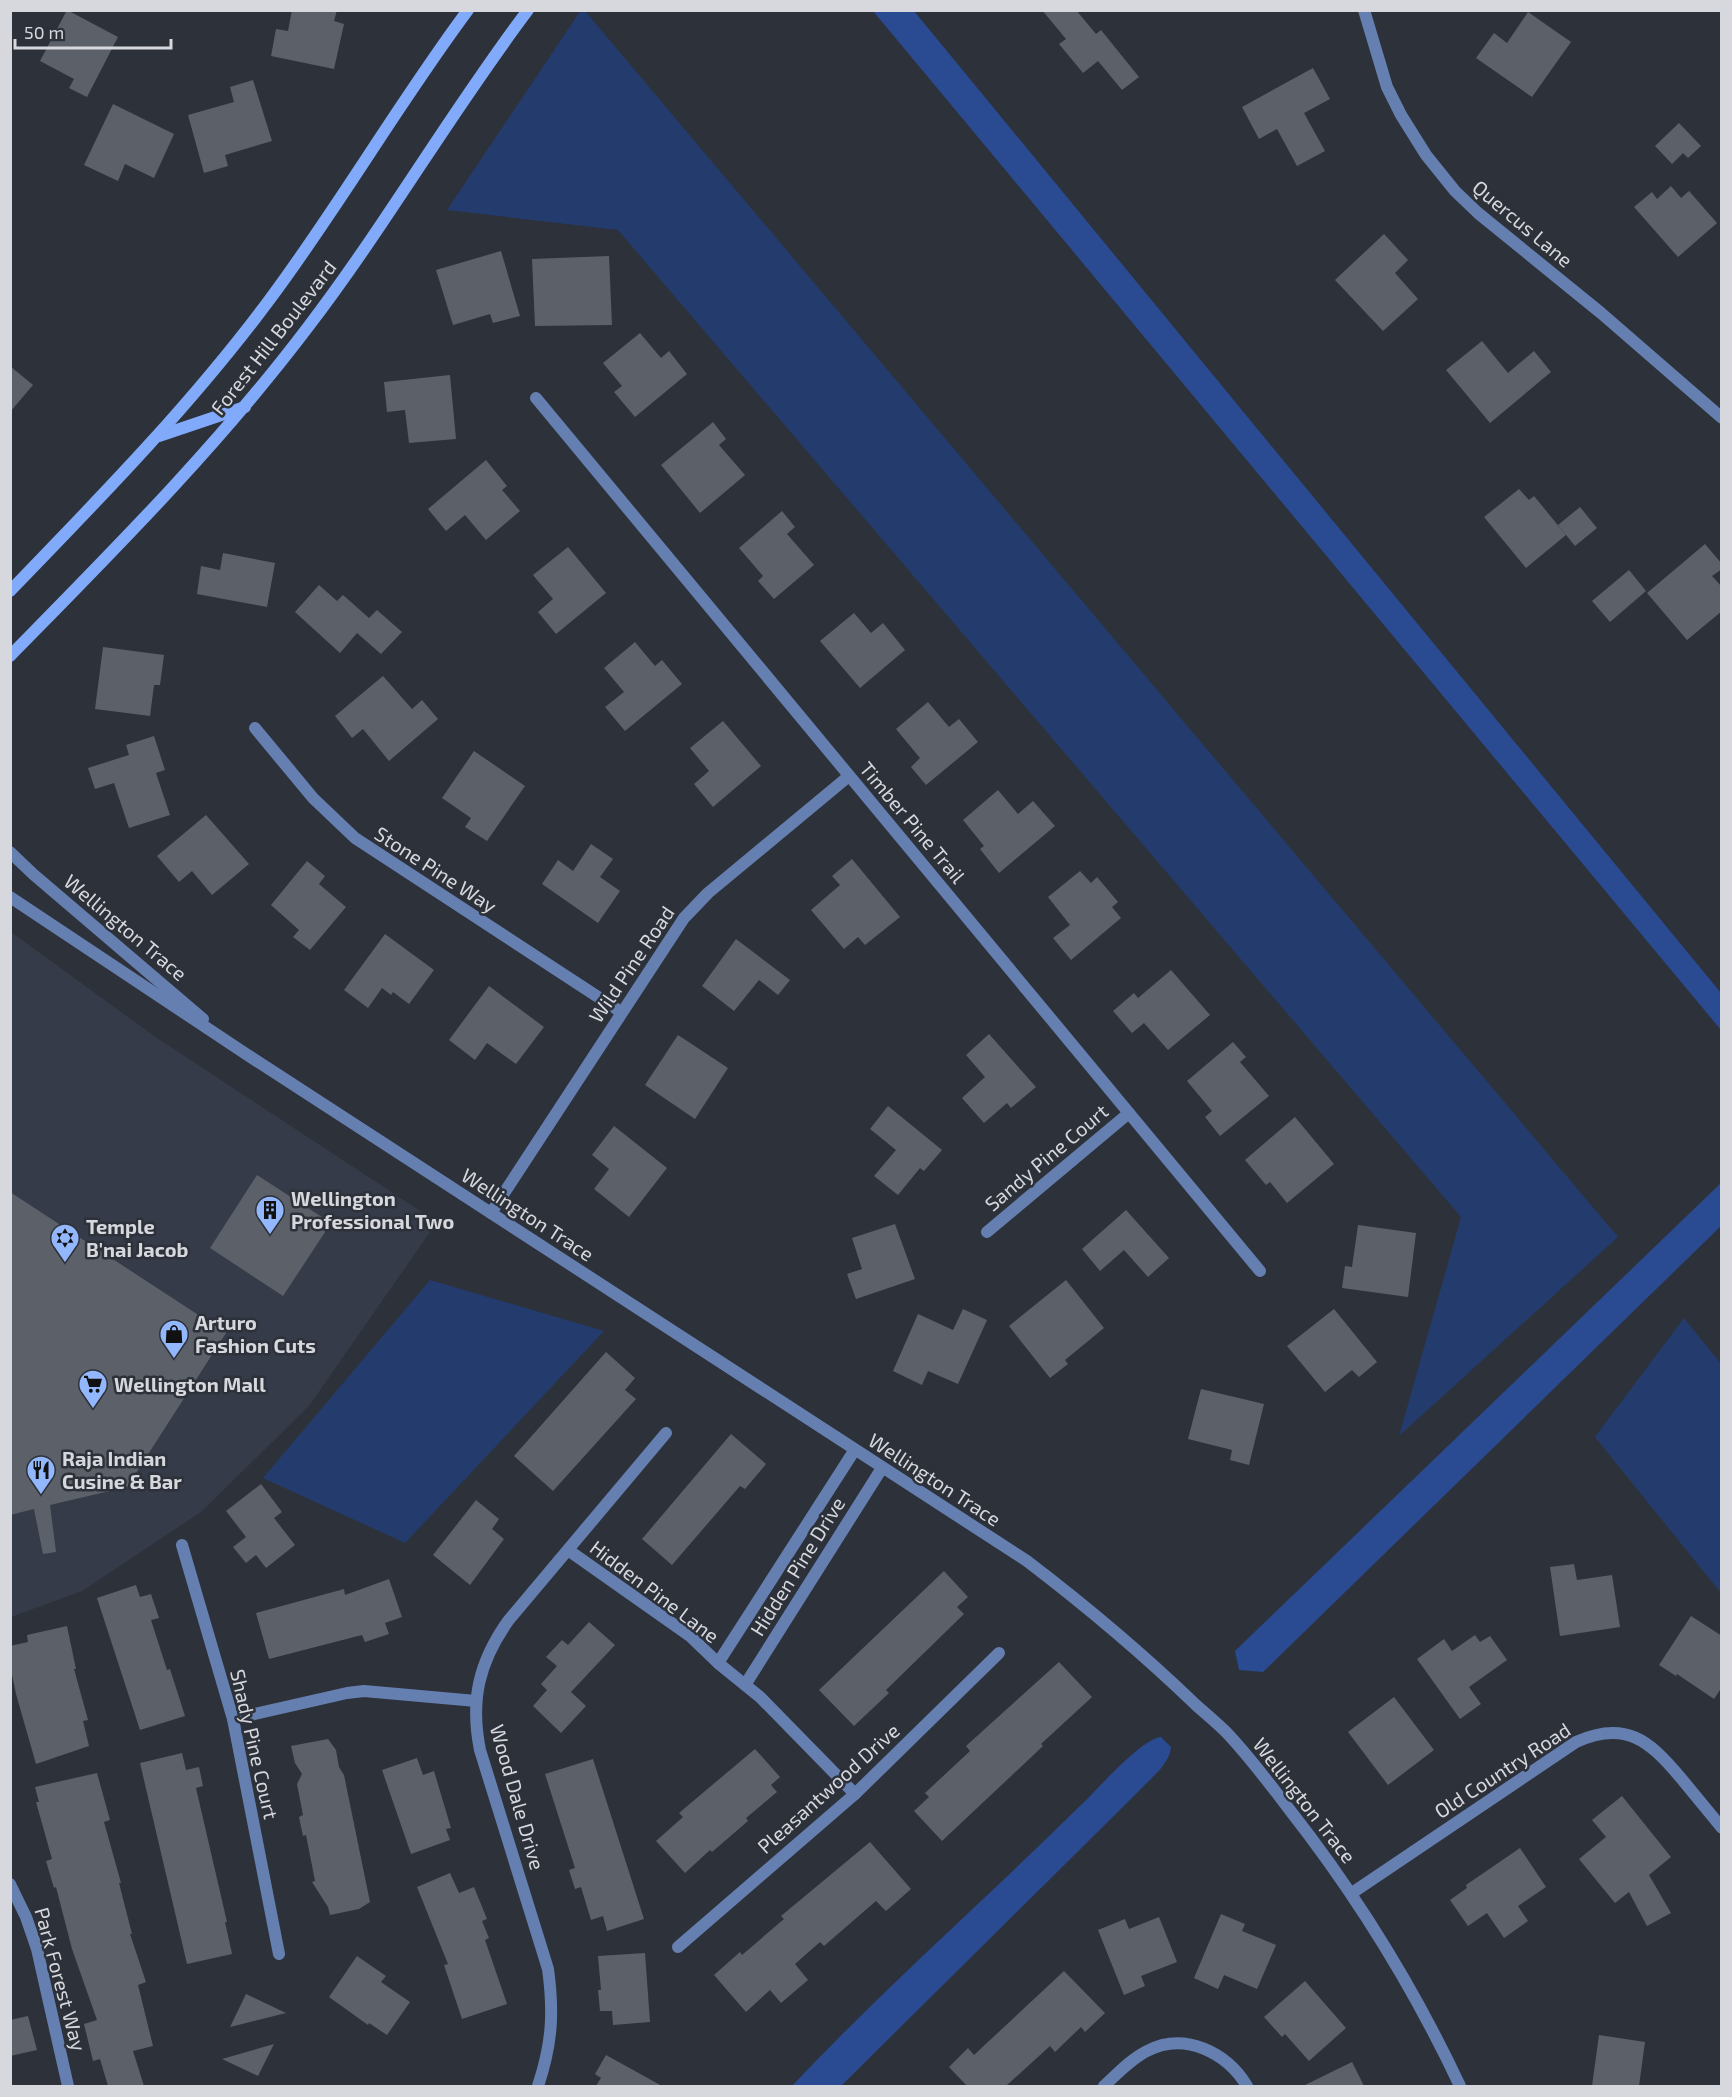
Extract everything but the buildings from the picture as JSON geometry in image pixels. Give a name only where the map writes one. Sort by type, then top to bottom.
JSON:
[{"type":"main road","name":"Forest Hill Boulevard","points":[[10,591],[157,436],[206,380],[314,238],[468,10]]},
{"type":"main road","name":"Forest Hill Boulevard","points":[[10,656],[179,483],[246,406],[353,265],[494,55],[528,10]]},
{"type":"main road","points":[[157,436],[246,406]]},
{"type":"street","name":"Quercus Lane","points":[[1364,10],[1387,87],[1401,115],[1426,155],[1455,191],[1478,213],[1601,313],[1722,418]]},
{"type":"street","name":"Timber Pine Trail","points":[[536,398],[1260,1271]]},
{"type":"street","name":"Stone Pine Way","points":[[255,728],[313,798],[355,838],[621,1012]]},
{"type":"street","name":"Wild Pine Road","points":[[491,1213],[684,918],[708,893],[849,776]]},
{"type":"street","name":"Wellington Trace","points":[[10,852],[246,1054]]},
{"type":"street","name":"Wellington Trace","points":[[10,897],[854,1451],[1027,1561],[1091,1609],[1151,1661],[1226,1732],[1274,1790],[1352,1893],[1399,1967],[1437,2037],[1460,2086]]},
{"type":"street","name":"Sandy Pine Court","points":[[987,1232],[1129,1113]]},
{"type":"street","name":"Wood Dale Drive","points":[[538,2086],[547,2060],[552,2029],[552,1999],[548,1969],[480,1749],[475,1717],[476,1701],[484,1664],[499,1635],[666,1433]]},
{"type":"street","name":"Hidden Pine Drive","points":[[718,1663],[854,1451]]},
{"type":"street","name":"Hidden Pine Drive","points":[[745,1685],[882,1468]]},
{"type":"street","name":"Shady Pine Court","points":[[182,1545],[233,1719],[279,1954]]},
{"type":"street","name":"Hidden Pine Lane","points":[[568,1550],[690,1636],[718,1663],[760,1697],[855,1794]]},
{"type":"street","name":"Pleasantwood Drive","points":[[678,1947],[855,1794],[999,1653]]},
{"type":"street","points":[[233,1719],[356,1692],[381,1692],[476,1701]]},
{"type":"street","name":"Old Country Road","points":[[1352,1893],[1576,1742],[1606,1732],[1622,1733],[1651,1746],[1722,1828]]},
{"type":"street","name":"Park Forest Way","points":[[10,1884],[26,1917],[37,1949],[68,2086]]},
{"type":"street","points":[[1104,2086],[1125,2066],[1148,2051],[1175,2044],[1197,2046],[1217,2054],[1239,2073],[1246,2086]]},
{"type":"shaded area","points":[[581,10],[585,11],[1618,1237],[1399,1436],[1461,1217],[618,230],[447,210]]},
{"type":"shaded area","points":[[873,11],[914,11],[1721,993],[1721,1030]]},
{"type":"shaded area","points":[[11,932],[157,1038],[437,1222],[309,1406],[201,1512],[82,1591],[11,1617]]},
{"type":"shaded area","points":[[1721,1183],[1721,1226],[1263,1672],[1239,1670],[1235,1651]]},
{"type":"shaded area","points":[[430,1280],[604,1331],[405,1543],[263,1478]]},
{"type":"shaded area","points":[[1684,1318],[1721,1364],[1721,1593],[1595,1437]]},
{"type":"shaded area","points":[[1161,1737],[1171,1747],[1159,1771],[841,2086],[792,2086],[863,2014],[1131,1755],[1142,1746]]},
{"type":"place","name":"Wellington Professional Two","points":[[270,1236]]},
{"type":"place","name":"Temple B'nai Jacob","points":[[65,1264]]},
{"type":"place","name":"Arturo Fashion Cuts","points":[[174,1360]]},
{"type":"place","name":"Wellington Mall","points":[[93,1410]]},
{"type":"place","name":"Raja Indian Cusine & Bar","points":[[41,1496]]}]
